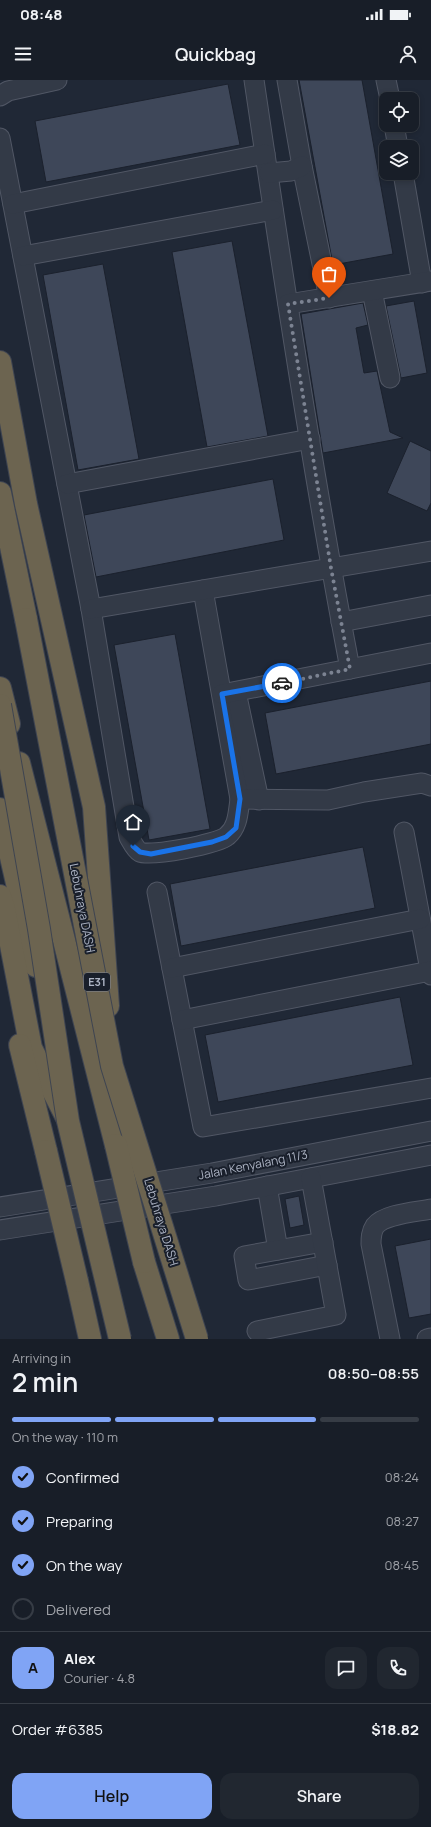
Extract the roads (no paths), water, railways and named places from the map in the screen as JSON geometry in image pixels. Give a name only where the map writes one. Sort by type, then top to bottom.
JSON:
[{"type":"highway","points":[[0,362],[26,504],[94,807],[112,1066]]},
{"type":"highway","name":"Lebuhraya DASH","points":[[0,493],[50,737],[112,1066],[197,1339]]},
{"type":"highway","points":[[0,688],[116,1145],[144,1262],[168,1339]]},
{"type":"highway","points":[[0,705],[39,928],[68,1121],[120,1339]]},
{"type":"highway","points":[[0,809],[78,1142],[106,1270],[124,1339]]},
{"type":"highway","points":[[0,896],[4,909],[31,1048],[68,1121]]},
{"type":"highway","points":[[0,964],[90,1338]]},
{"type":"street","points":[[0,96],[8,91],[58,80]]},
{"type":"street","points":[[254,80],[288,304],[331,568],[350,669]]},
{"type":"street","points":[[287,80],[302,166],[329,298]]},
{"type":"street","points":[[386,80],[389,92]]},
{"type":"street","points":[[0,138],[91,609],[129,837],[133,846],[140,852],[151,854],[212,842],[226,837],[236,828],[240,799],[229,693]]},
{"type":"street","points":[[13,204],[265,154]]},
{"type":"street","points":[[269,173],[290,171],[302,166]]},
{"type":"street","points":[[288,304],[426,282],[404,180]]},
{"type":"street","points":[[23,256],[274,210]]},
{"type":"street","points":[[372,291],[390,378]]},
{"type":"street","points":[[67,484],[310,439]]},
{"type":"street","points":[[91,609],[431,551]]},
{"type":"street","points":[[203,590],[229,693],[259,800]]},
{"type":"street","points":[[341,622],[431,605]]},
{"type":"street","points":[[229,693],[431,653]]},
{"type":"street","points":[[240,799],[328,800],[364,792],[422,783],[431,786]]},
{"type":"street","points":[[182,1020],[431,973],[404,832]]},
{"type":"street","points":[[157,892],[203,1127],[431,1088]]},
{"type":"street","points":[[172,968],[420,919]]},
{"type":"street","points":[[424,1132],[427,1156]]},
{"type":"street","name":"Jalan Kenyalang 11/3","points":[[0,1207],[212,1173],[424,1132]]},
{"type":"street","name":"Jalan Kenyalang 11/3","points":[[0,1230],[267,1186],[427,1156]]},
{"type":"street","points":[[257,1331],[336,1315],[312,1178]]},
{"type":"street","points":[[267,1186],[278,1250]]},
{"type":"street","points":[[390,1339],[371,1244],[371,1233],[381,1220],[389,1217],[431,1209]]},
{"type":"street","points":[[323,1242],[244,1256],[248,1280],[327,1265]]},
{"type":"street","points":[[427,1339],[431,1338]]}]
